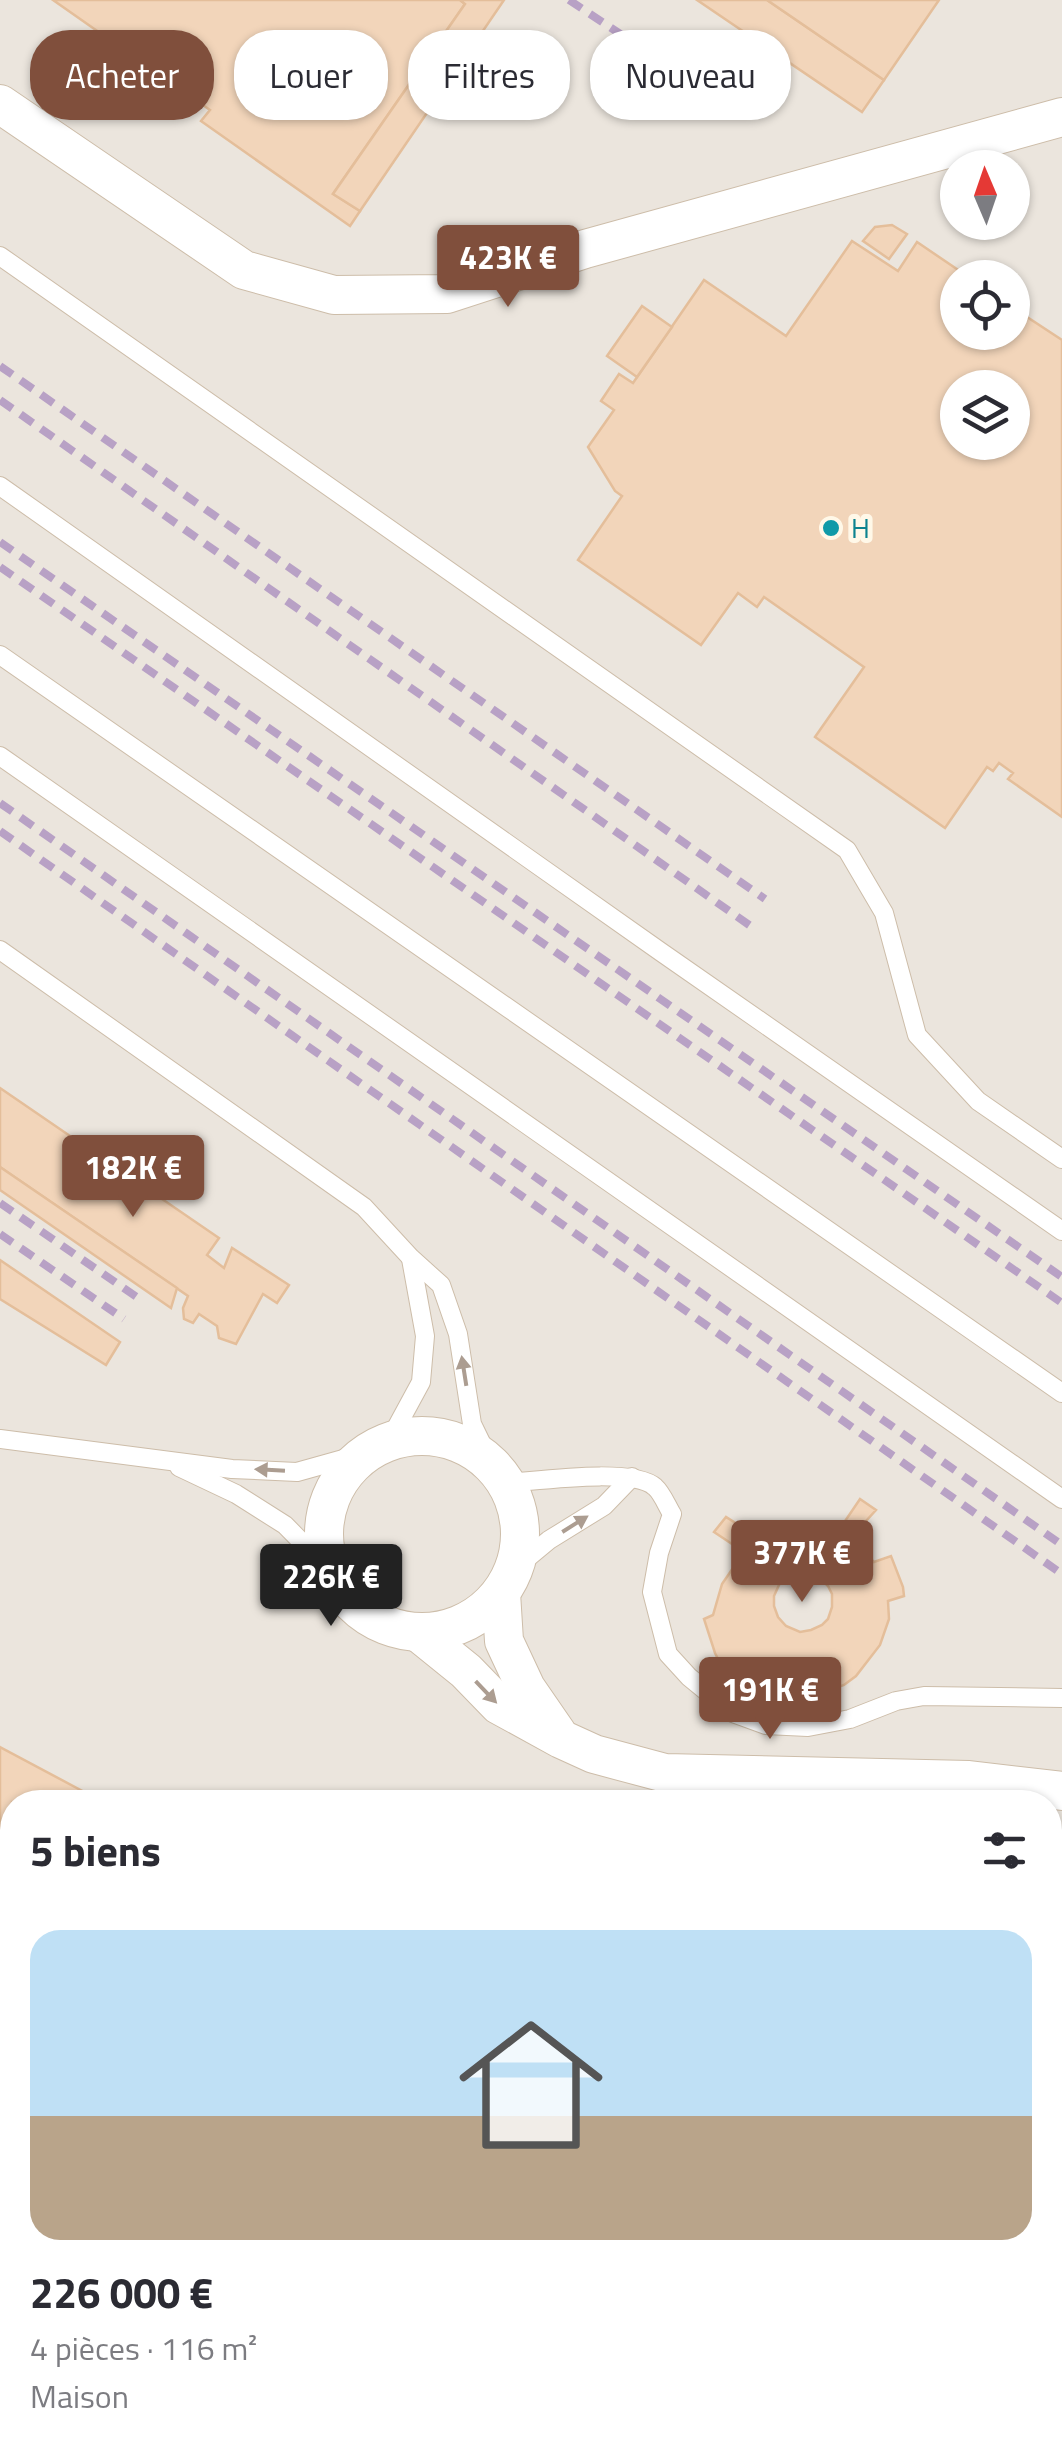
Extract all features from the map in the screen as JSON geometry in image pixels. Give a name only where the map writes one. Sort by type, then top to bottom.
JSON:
[{"type":"street","points":[[0,104],[244,270],[334,295],[447,294],[585,249],[1062,118]]},
{"type":"street","points":[[508,1581],[479,1615],[450,1628],[419,1633],[391,1628],[366,1615],[345,1596],[331,1572],[323,1540],[327,1506],[341,1477],[377,1447],[416,1436],[443,1438],[469,1448],[498,1473],[518,1510],[521,1540],[508,1581],[504,1640],[526,1688],[561,1739]]},
{"type":"street","points":[[419,1633],[466,1671],[499,1705],[594,1754],[665,1773],[970,1780],[1062,1790]]},
{"type":"street","points":[[970,1780],[1062,1773]]},
{"type":"lane","points":[[0,256],[847,850],[884,912],[917,1035],[978,1101],[1062,1159]]},
{"type":"lane","points":[[0,486],[1062,1231]]},
{"type":"lane","points":[[0,655],[1062,1393]]},
{"type":"lane","points":[[0,756],[1062,1499]]},
{"type":"lane","points":[[0,950],[364,1207],[410,1258],[441,1285],[458,1334],[472,1424],[498,1473],[632,1476],[654,1486],[672,1514],[652,1592],[668,1654],[733,1713],[766,1725],[808,1727],[850,1719],[896,1701],[924,1696],[1062,1698]]},
{"type":"lane","points":[[0,1439],[232,1468],[297,1472],[377,1447],[421,1382],[424,1336],[410,1258]]},
{"type":"lane","points":[[166,1460],[236,1494],[286,1525],[331,1572]]},
{"type":"lane","points":[[508,1581],[549,1540],[604,1506],[632,1476]]},
{"type":"shaded area","points":[[0,0],[1062,0],[1062,1790],[0,1790]]},
{"type":"building","points":[[53,0],[460,0],[465,4],[447,30],[408,30],[408,86],[388,115],[388,30],[234,30],[234,120],[384,120],[333,194],[360,211],[350,226],[201,121],[214,120],[214,30],[96,30]]},
{"type":"building","points":[[460,0],[504,0],[484,30],[447,30],[465,4]]},
{"type":"building","points":[[697,0],[767,0],[884,80],[862,112],[791,64],[791,30],[741,30]]},
{"type":"building","points":[[767,0],[939,0],[884,80]]},
{"type":"building","points":[[408,86],[408,120],[422,120],[360,211],[333,194]]},
{"type":"building","points":[[892,225],[907,234],[889,259],[863,241],[875,227]]},
{"type":"building","name":"H","points":[[852,241],[898,271],[917,242],[944,260],[940,260],[940,350],[1030,350],[1030,319],[1062,340],[1062,817],[1008,779],[1013,773],[999,763],[993,771],[987,767],[945,828],[815,737],[864,667],[764,597],[757,607],[738,593],[701,645],[578,560],[622,496],[588,447],[614,410],[601,401],[619,374],[633,383],[704,280],[786,336]]},
{"type":"building","points":[[642,306],[672,327],[637,377],[607,356]]},
{"type":"building","points":[[0,1088],[219,1238],[207,1255],[224,1268],[232,1248],[289,1285],[277,1303],[263,1294],[236,1344],[219,1338],[217,1326],[199,1314],[193,1323],[184,1319],[188,1296],[0,1167]]},
{"type":"building","points":[[0,1167],[177,1288],[171,1308],[0,1190]]},
{"type":"building","points":[[0,1260],[120,1342],[106,1365],[0,1299]]},
{"type":"building","points":[[860,1499],[876,1510],[856,1532],[862,1549],[874,1562],[891,1556],[904,1596],[888,1601],[889,1619],[880,1645],[856,1676],[827,1691],[797,1694],[754,1680],[745,1673],[740,1683],[724,1671],[704,1619],[713,1615],[722,1584],[744,1552],[714,1532],[726,1517],[756,1536],[789,1522],[839,1530]],"holes":[[[797,1573],[809,1573],[828,1586],[832,1607],[822,1625],[800,1632],[778,1617],[774,1596],[783,1580]]]},
{"type":"building","points":[[0,1747],[81,1790],[0,1790]]},
{"type":"railway","points":[[569,0],[614,30]]},
{"type":"railway","points":[[0,366],[765,899]]},
{"type":"railway","points":[[0,400],[752,927]]},
{"type":"railway","points":[[0,542],[1062,1277]]},
{"type":"railway","points":[[0,567],[1062,1303]]},
{"type":"railway","points":[[0,803],[1062,1545]]},
{"type":"railway","points":[[0,831],[1062,1574]]},
{"type":"railway","points":[[0,1203],[144,1302]]},
{"type":"railway","points":[[0,1234],[124,1319]]},
{"type":"place","name":"H","points":[[831,528]]}]
